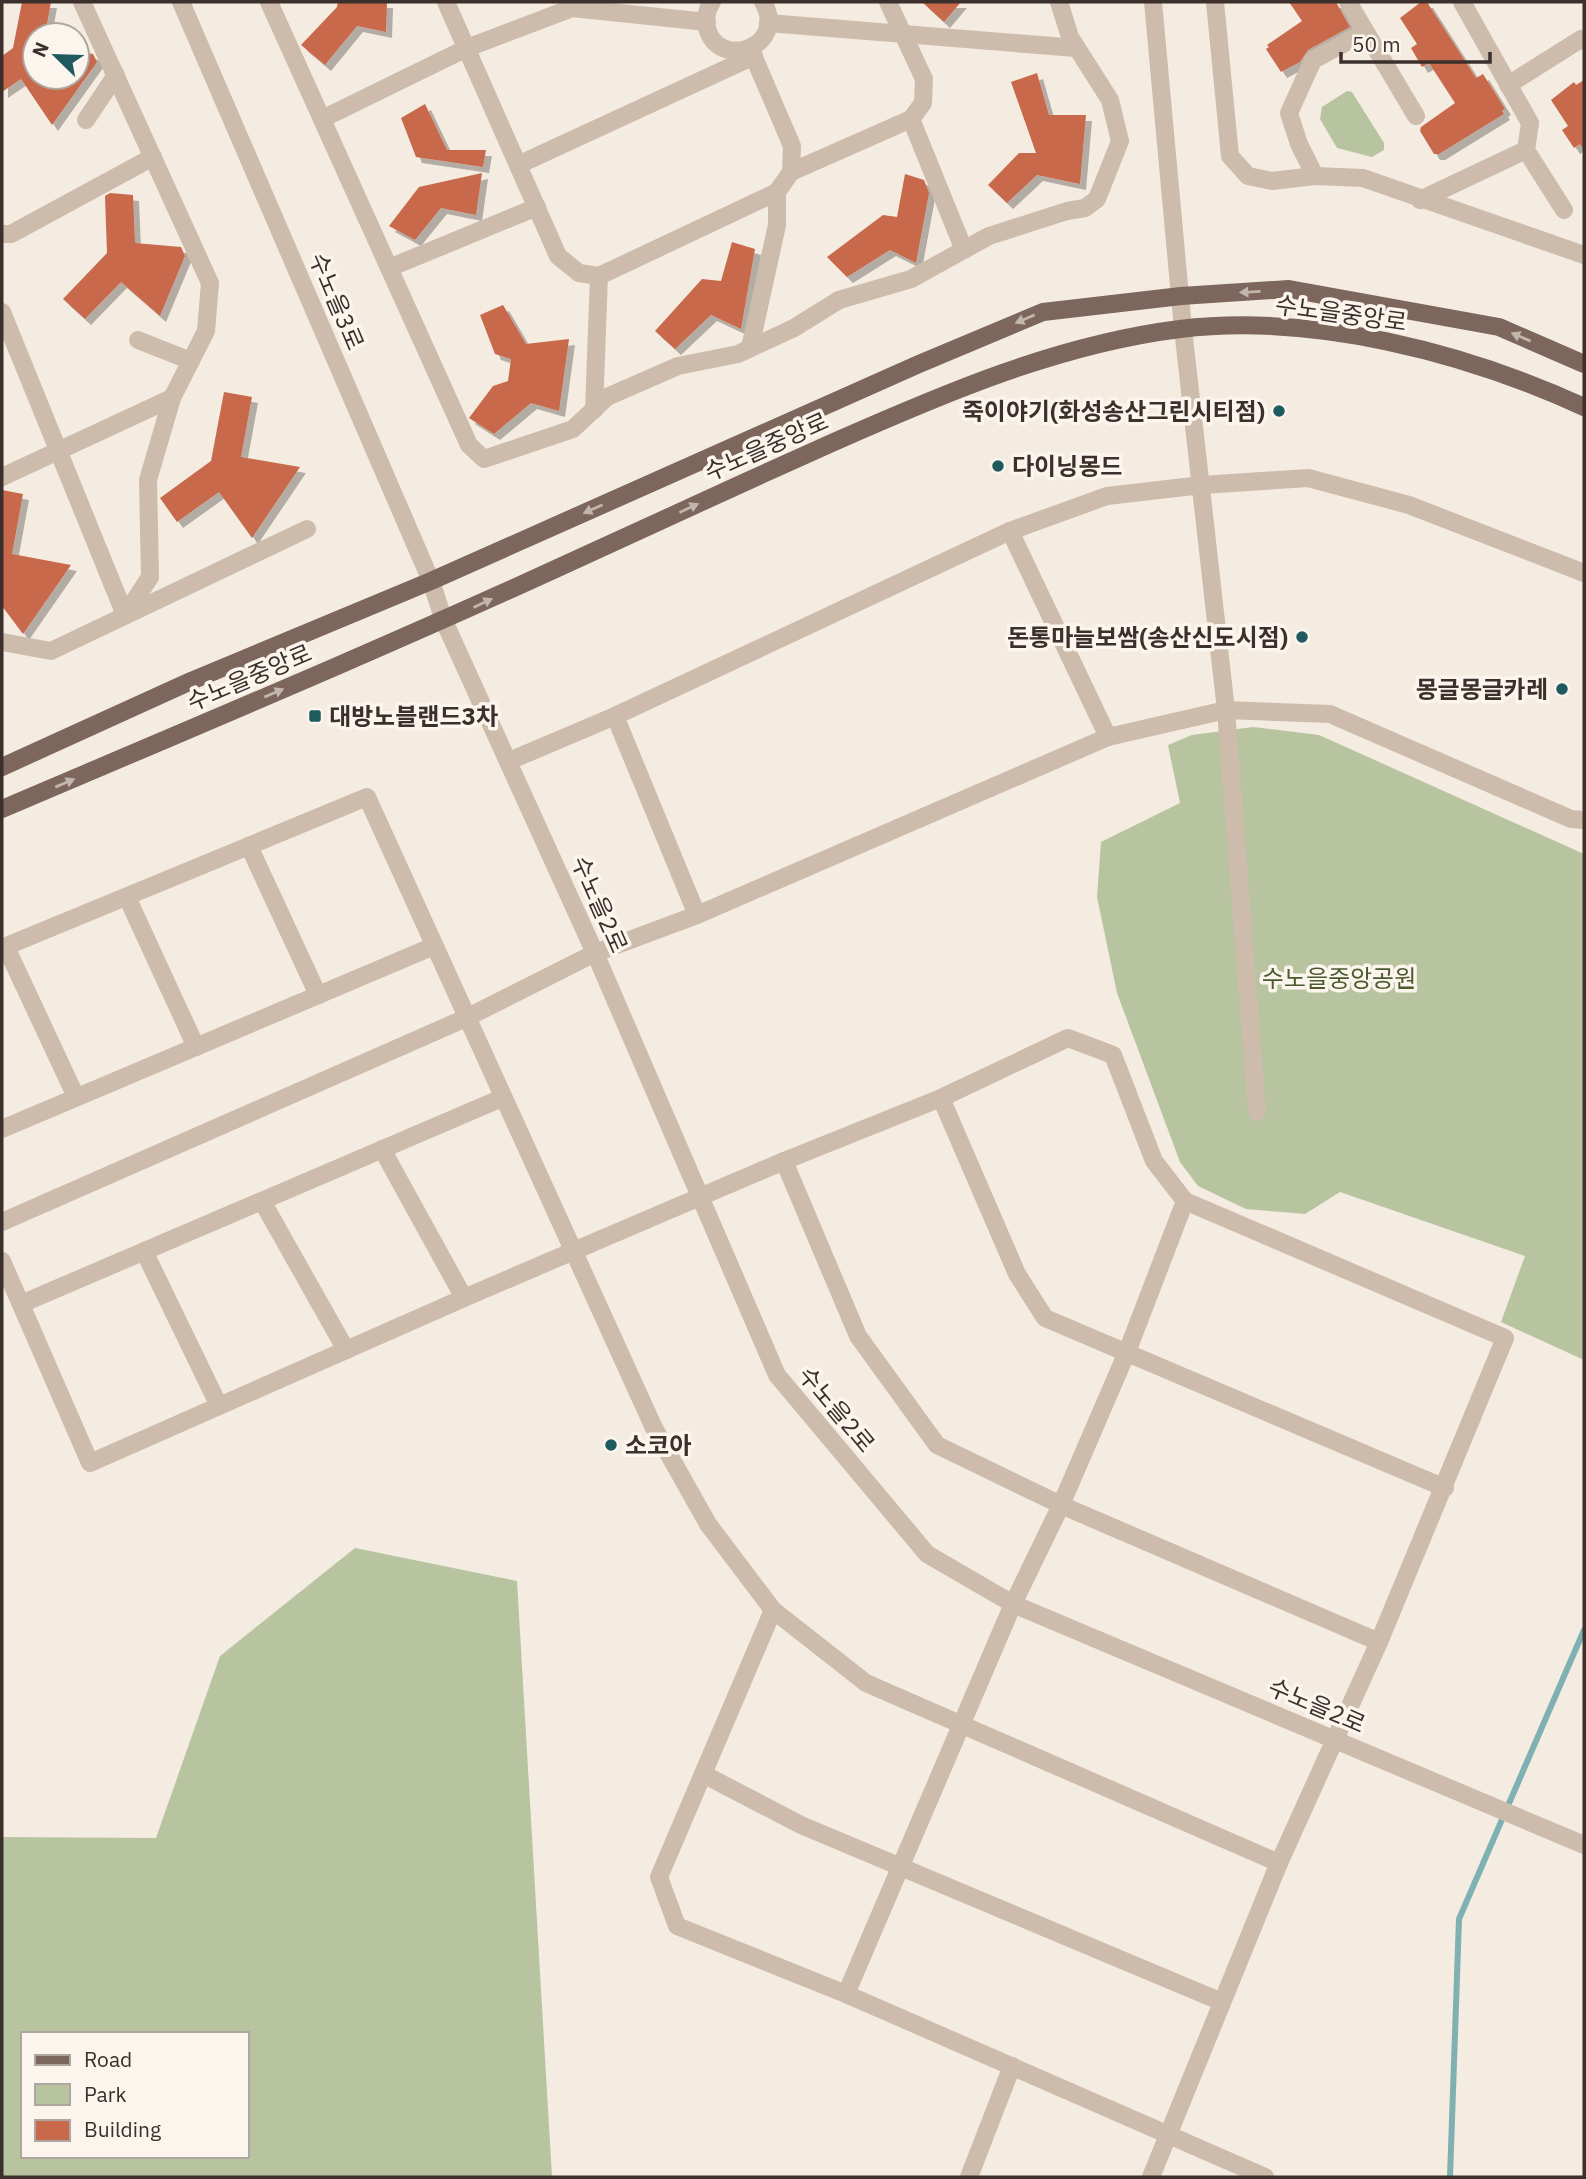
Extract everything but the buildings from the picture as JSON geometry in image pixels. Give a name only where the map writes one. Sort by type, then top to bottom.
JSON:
[{"type":"main road","name":"수노을중앙로","points":[[2,767],[191,681],[431,581],[919,363],[1043,312],[1181,296],[1289,289],[1499,327],[1584,364]]},
{"type":"main road","name":"수노을중앙로","points":[[2,810],[444,621],[933,398],[1090,344],[1183,329],[1285,325],[1424,351],[1547,390],[1584,407]]},
{"type":"street","points":[[82,2],[210,283],[206,331],[172,398],[148,480],[150,577],[125,615]]},
{"type":"street","name":"수노을3로","points":[[181,2],[431,581],[444,621]]},
{"type":"street","points":[[269,2],[469,444],[484,459],[573,429],[607,397],[678,366],[738,354],[794,328],[839,300],[911,279],[989,236],[1067,211],[1085,208],[1097,199],[1120,141],[1110,100],[1070,37],[1059,2]]},
{"type":"street","points":[[446,2],[558,256],[579,273],[599,276],[777,192],[791,172],[912,119],[923,103],[924,79],[888,2]]},
{"type":"street","points":[[712,2],[706,22],[710,36],[726,49],[752,52]]},
{"type":"street","points":[[518,165],[752,52],[763,38],[768,23],[763,2]]},
{"type":"street","points":[[1153,2],[1183,329],[1226,710],[1257,1112]]},
{"type":"street","points":[[1215,2],[1230,156],[1248,176],[1272,181],[1315,176],[1363,178],[1584,255]]},
{"type":"street","points":[[1348,2],[1416,116]]},
{"type":"street","points":[[1462,2],[1530,123],[1526,150],[1564,210]]},
{"type":"street","points":[[322,118],[467,48],[572,8],[706,22]]},
{"type":"street","points":[[768,23],[1076,48]]},
{"type":"street","points":[[1315,176],[1289,113],[1313,60],[1365,32]]},
{"type":"street","points":[[1508,85],[1581,39],[1584,41]]},
{"type":"street","points":[[752,52],[792,146],[791,172]]},
{"type":"street","points":[[86,120],[116,75]]},
{"type":"street","points":[[912,119],[964,250]]},
{"type":"street","points":[[1420,200],[1526,150]]},
{"type":"street","points":[[2,234],[11,234],[153,158]]},
{"type":"street","points":[[750,348],[777,225],[777,192]]},
{"type":"street","points":[[389,268],[537,207]]},
{"type":"street","points":[[594,410],[599,276]]},
{"type":"street","points":[[2,312],[125,615]]},
{"type":"street","points":[[138,340],[191,361]]},
{"type":"street","points":[[2,477],[172,398]]},
{"type":"street","points":[[509,761],[615,716],[1010,531],[1107,496],[1202,485],[1308,478],[1409,505],[1584,573]]},
{"type":"street","points":[[2,642],[51,651],[307,529]]},
{"type":"street","points":[[1010,531],[1108,737]]},
{"type":"street","name":"수노을2로","points":[[444,621],[595,954],[777,1375],[927,1554],[1013,1604],[1584,1845]]},
{"type":"street","points":[[2,1222],[466,1018],[595,954],[697,915],[1108,737],[1226,710],[1330,714],[1571,819],[1584,820]]},
{"type":"street","points":[[615,716],[697,915]]},
{"type":"street","points":[[76,1097],[4,947],[367,797],[572,1253],[654,1428],[708,1524],[773,1610],[866,1683],[1279,1863]]},
{"type":"street","points":[[248,846],[318,995]]},
{"type":"street","points":[[127,897],[196,1047]]},
{"type":"street","points":[[2,1129],[434,946]]},
{"type":"street","points":[[2,1261],[90,1463],[464,1298],[784,1161],[941,1098],[1068,1038],[1112,1055],[1154,1161],[1185,1201],[1505,1338],[1379,1642],[1279,1863],[1151,2177]]},
{"type":"street","points":[[21,1304],[502,1098]]},
{"type":"street","points":[[941,1098],[1017,1274],[1045,1318],[1445,1488]]},
{"type":"street","points":[[382,1149],[464,1298]]},
{"type":"street","points":[[784,1161],[858,1336],[937,1445],[1061,1505],[1379,1642]]},
{"type":"street","points":[[262,1200],[346,1350]]},
{"type":"street","points":[[846,1994],[1013,1604],[1061,1505],[1127,1352],[1185,1201]]},
{"type":"street","points":[[144,1251],[219,1406]]},
{"type":"street","points":[[773,1610],[659,1878],[677,1926],[846,1994],[1265,2177]]},
{"type":"street","points":[[703,1774],[801,1825],[1222,2002]]},
{"type":"street","points":[[969,2177],[1012,2066]]},
{"type":"green space","points":[[1347,91],[1352,92],[1384,143],[1384,150],[1372,157],[1337,148],[1320,119],[1322,107]]},
{"type":"green space","name":"수노을중앙공원","points":[[1253,727],[1319,735],[1584,854],[1584,1360],[1501,1322],[1525,1256],[1340,1192],[1305,1214],[1246,1209],[1198,1186],[1180,1162],[1117,993],[1097,897],[1101,842],[1180,803],[1168,745],[1192,735]]},
{"type":"green space","points":[[355,1548],[517,1581],[552,2177],[2,2177],[2,1837],[156,1838],[220,1656]]},
{"type":"waterway","points":[[1450,2177],[1459,1919],[1584,1630]]},
{"type":"place","name":"죽이야기(화성송산그린시티점)","points":[[1279,411]]},
{"type":"place","name":"다이닝몽드","points":[[998,466]]},
{"type":"place","name":"돈통마늘보쌈(송산신도시점)","points":[[1302,637]]},
{"type":"place","name":"몽글몽글카레","points":[[1562,689]]},
{"type":"place","name":"대방노블랜드3차","points":[[315,716]]},
{"type":"place","name":"소코아","points":[[611,1445]]}]
